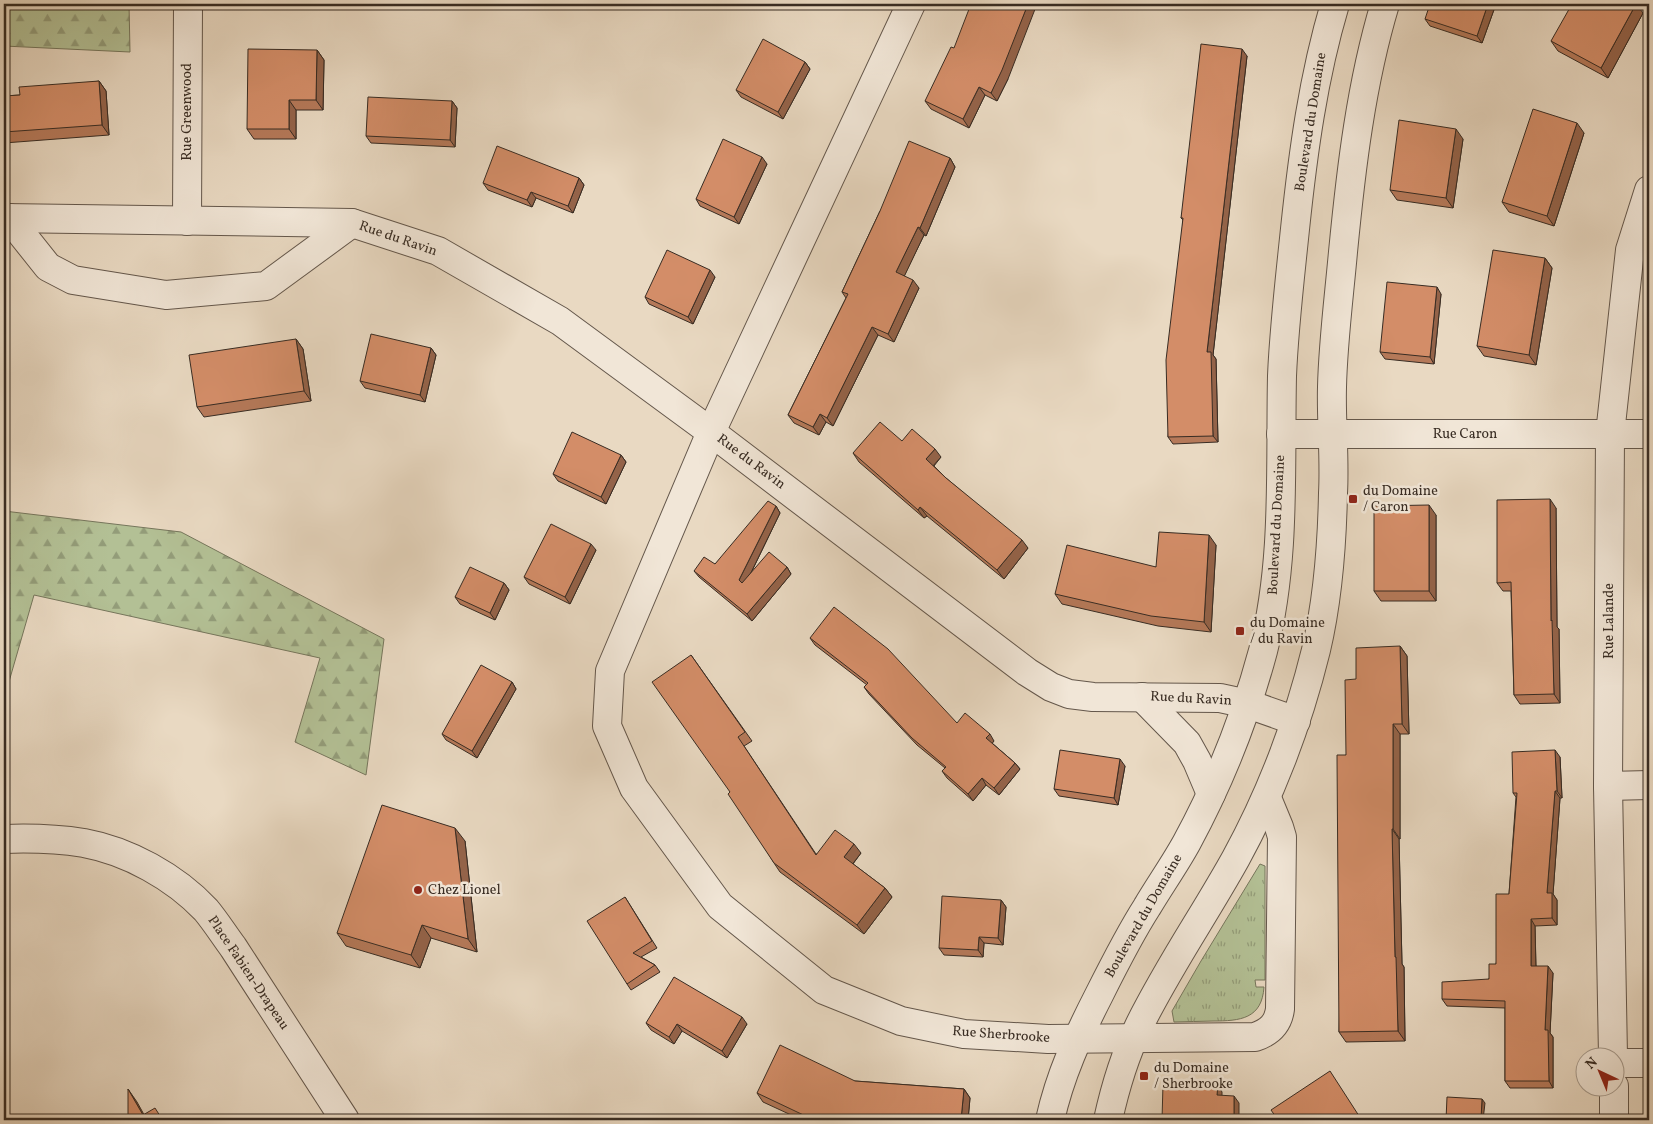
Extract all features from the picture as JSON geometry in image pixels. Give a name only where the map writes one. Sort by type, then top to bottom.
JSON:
[{"type":"street","name":"Rue Greenwood","points":[[187,221],[188,4]]},
{"type":"street","name":"Rue Sherbrooke","points":[[911,4],[711,432],[610,671],[606,726],[634,788],[720,906],[824,990],[901,1021],[964,1034],[1048,1039],[1255,1037],[1272,1028],[1279,1017],[1280,1008],[1282,837],[1267,798]]},
{"type":"street","name":"Boulevard du Domaine","points":[[1050,1120],[1062,1073],[1077,1038],[1126,942],[1176,861],[1229,756],[1248,704],[1264,647],[1274,596],[1281,499],[1281,434],[1285,332],[1303,154],[1314,84],[1335,4]]},
{"type":"street","points":[[1108,1120],[1134,1038],[1154,997],[1226,875],[1267,798],[1296,721],[1316,649],[1331,546],[1334,492],[1332,386],[1348,207],[1366,85],[1373,47],[1385,4]]},
{"type":"street","name":"Rue Lalande","points":[[1614,1046],[1608,786],[1610,434],[1630,250],[1649,190]]},
{"type":"street","name":"Rue du Ravin","points":[[6,218],[352,223],[438,251],[560,321],[711,432],[1027,672],[1051,687],[1069,694],[1093,697],[1220,698],[1248,704],[1296,721]]},
{"type":"street","name":"Rue du Ravin","points":[[6,218],[48,267],[73,280],[166,296],[266,286],[352,223]]},
{"type":"street","name":"Rue Caron","points":[[1281,434],[1649,434]]},
{"type":"street","name":"Rue du Ravin","points":[[1142,697],[1186,743],[1197,760],[1211,794]]},
{"type":"street","points":[[1608,786],[1649,785]]},
{"type":"street","name":"Place Fabien-Drapeau","points":[[4,839],[71,842],[102,848],[141,863],[176,884],[193,898],[217,924],[233,947],[345,1120]]},
{"type":"street","points":[[1626,1063],[1649,1063]]},
{"type":"street","points":[[1614,1096],[1614,1120]]},
{"type":"green space","points":[[4,4],[129,4],[130,52],[4,46]]},
{"type":"green space","points":[[4,511],[181,532],[384,639],[366,775],[295,742],[320,658],[34,595],[4,699]]},
{"type":"green space","points":[[1260,864],[1265,866],[1265,980],[1255,980],[1256,987],[1264,987],[1259,1006],[1254,1012],[1240,1019],[1174,1022],[1172,1011]]},
{"type":"building","points":[[971,4],[1028,4],[991,93],[979,87],[963,119],[925,101],[951,47],[954,48]]},
{"type":"building","points":[[1430,4],[1488,4],[1477,36],[1425,19]]},
{"type":"building","points":[[1572,4],[1636,4],[1601,68],[1551,41]]},
{"type":"building","points":[[763,39],[805,62],[778,112],[736,90]]},
{"type":"building","points":[[1201,44],[1242,49],[1207,352],[1211,352],[1213,436],[1168,437],[1166,360]]},
{"type":"building","points":[[248,49],[317,50],[316,100],[289,100],[289,129],[247,129]]},
{"type":"building","points":[[99,81],[102,125],[4,132],[4,96],[20,95],[19,87]]},
{"type":"building","points":[[368,97],[452,101],[450,140],[366,136]]},
{"type":"building","points":[[1533,109],[1577,123],[1547,216],[1502,202]]},
{"type":"building","points":[[1399,120],[1456,129],[1446,198],[1390,190]]},
{"type":"building","points":[[723,139],[762,157],[734,217],[696,199]]},
{"type":"building","points":[[909,141],[950,158],[920,228],[918,227],[896,272],[913,280],[888,334],[872,327],[827,418],[820,414],[813,427],[788,415],[848,294],[842,292],[880,211]]},
{"type":"building","points":[[497,146],[579,178],[568,206],[531,192],[527,200],[483,183]]},
{"type":"building","points":[[667,250],[710,270],[688,317],[645,297]]},
{"type":"building","points":[[1493,250],[1545,258],[1529,355],[1477,346]]},
{"type":"building","points":[[1387,282],[1437,287],[1430,357],[1380,352]]},
{"type":"building","points":[[371,334],[431,348],[420,395],[360,381]]},
{"type":"building","points":[[296,339],[304,391],[197,407],[189,355]]},
{"type":"building","points":[[880,422],[902,441],[912,429],[935,449],[926,459],[946,478],[1022,540],[997,570],[920,507],[918,510],[853,453]]},
{"type":"building","points":[[572,432],[621,455],[601,497],[553,474]]},
{"type":"building","points":[[1550,499],[1551,621],[1554,694],[1514,695],[1511,582],[1497,583],[1497,500]]},
{"type":"building","points":[[768,501],[776,506],[739,580],[742,583],[769,552],[787,567],[747,614],[694,571],[704,557],[715,564]]},
{"type":"building","points":[[1429,505],[1429,591],[1374,591],[1374,506]]},
{"type":"building","points":[[551,524],[591,544],[565,597],[524,577]]},
{"type":"building","points":[[1159,532],[1209,535],[1204,622],[1151,616],[1055,594],[1067,545],[1156,567]]},
{"type":"building","points":[[470,567],[504,583],[490,613],[455,597]]},
{"type":"building","points":[[834,607],[888,649],[957,723],[965,713],[990,734],[986,738],[1015,763],[994,788],[982,778],[968,794],[942,771],[946,767],[912,738],[864,687],[868,683],[810,638]]},
{"type":"building","points":[[1400,646],[1402,724],[1393,724],[1392,829],[1398,1031],[1339,1032],[1337,755],[1346,755],[1345,680],[1356,679],[1356,648]]},
{"type":"building","points":[[691,655],[745,732],[738,737],[816,855],[835,830],[854,844],[844,857],[885,888],[857,925],[774,863],[728,794],[730,792],[652,682]]},
{"type":"building","points":[[481,665],[512,682],[472,751],[442,734]]},
{"type":"building","points":[[1060,750],[1120,759],[1114,798],[1054,789]]},
{"type":"building","points":[[1555,750],[1557,791],[1555,791],[1547,893],[1552,893],[1552,918],[1531,919],[1531,966],[1548,966],[1545,1030],[1548,1030],[1549,1081],[1505,1081],[1505,1001],[1442,999],[1442,982],[1489,979],[1489,964],[1496,964],[1496,894],[1509,894],[1517,793],[1513,793],[1512,752]]},
{"type":"building","name":"Chez Lionel","points":[[382,805],[455,828],[468,939],[422,925],[411,955],[337,933]]},
{"type":"building","points":[[942,896],[1001,900],[998,938],[979,937],[978,950],[939,948]]},
{"type":"building","points":[[625,897],[652,941],[633,953],[655,965],[627,984],[587,921]]},
{"type":"building","points":[[674,977],[742,1017],[722,1051],[677,1024],[669,1037],[646,1023]]},
{"type":"building","points":[[780,1045],[855,1081],[964,1089],[961,1120],[814,1120],[757,1093]]},
{"type":"building","points":[[1330,1071],[1360,1120],[1278,1120],[1271,1110]]},
{"type":"building","points":[[1163,1084],[1218,1085],[1217,1095],[1234,1096],[1234,1120],[1162,1120]]},
{"type":"building","points":[[128,1089],[143,1115],[155,1108],[162,1119],[178,1120],[128,1120]]},
{"type":"building","points":[[1447,1097],[1482,1099],[1481,1120],[1446,1120]]},
{"type":"place","name":"du Domaine / Caron","points":[[1353,499]]},
{"type":"place","name":"du Domaine / du Ravin","points":[[1240,631]]},
{"type":"place","name":"Chez Lionel","points":[[418,890]]},
{"type":"place","name":"du Domaine / Sherbrooke","points":[[1144,1076]]}]
